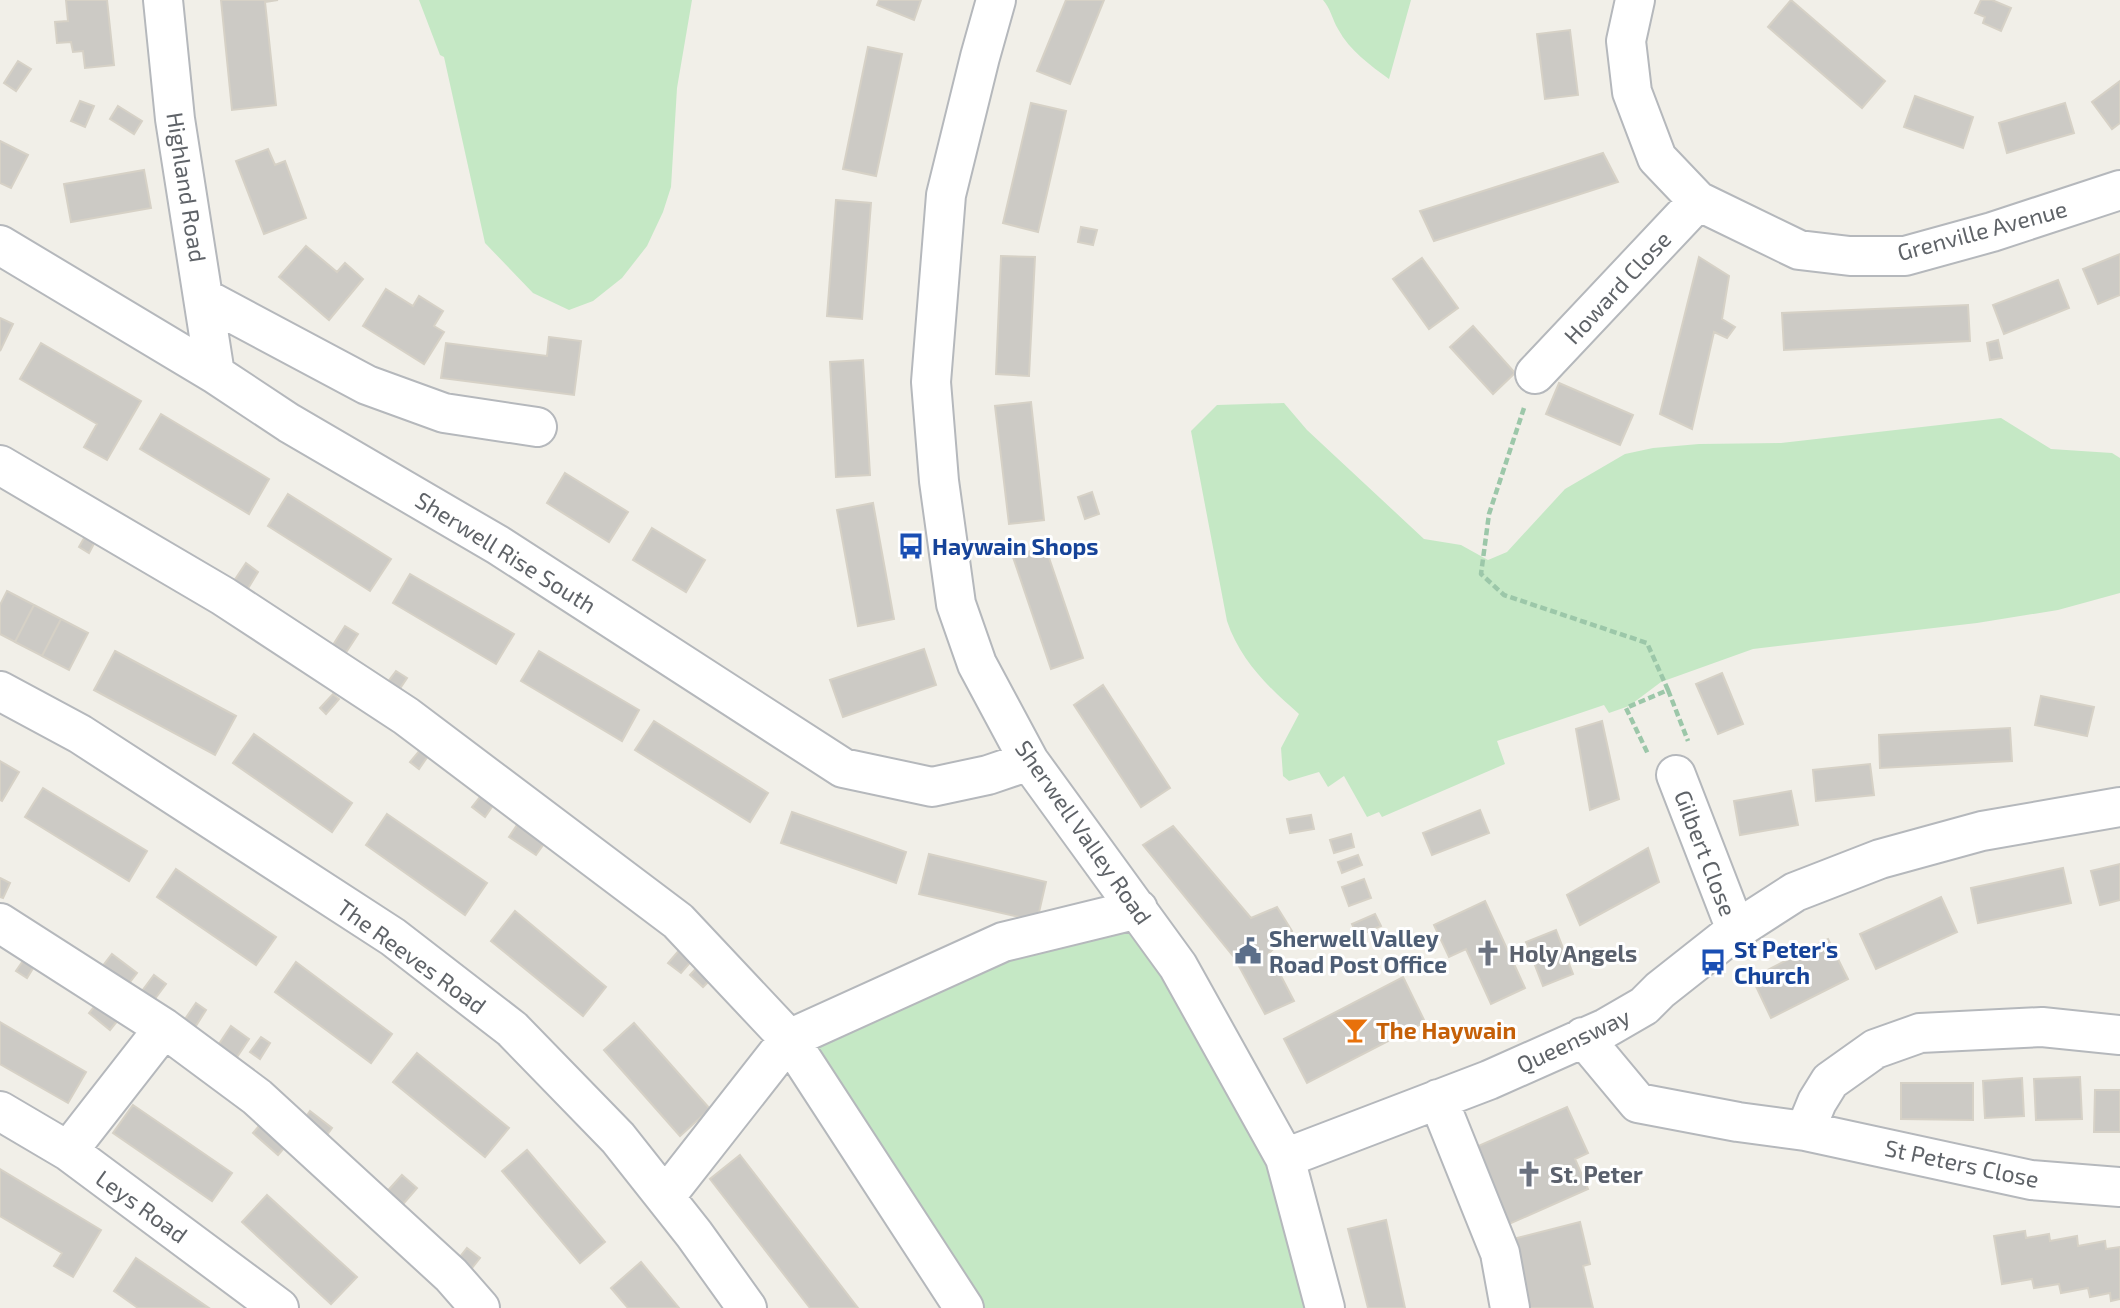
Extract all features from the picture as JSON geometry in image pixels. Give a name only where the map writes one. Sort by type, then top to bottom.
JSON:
[{"type":"street","name":"Highland Road","points":[[163,0],[175,119],[215,374]]},
{"type":"street","name":"Sherwell Valley Road","points":[[996,0],[946,195],[931,382],[939,481],[957,604],[977,664],[1030,761],[1178,966],[1285,1158],[1325,1308]]},
{"type":"street","name":"Grenville Avenue","points":[[1634,0],[1626,41],[1632,92],[1657,158],[1698,201],[1799,250],[1850,256],[1905,256],[1992,232],[2120,190]]},
{"type":"street","name":"Howard Close","points":[[1535,374],[1698,201]]},
{"type":"street","name":"Sherwell Rise South","points":[[0,245],[215,374],[289,423],[498,545],[844,768],[932,787],[988,775],[1030,761]]},
{"type":"street","points":[[204,298],[367,385],[444,413],[537,427]]},
{"type":"street","points":[[0,465],[223,596],[406,716],[678,921],[789,1039],[964,1308]]},
{"type":"street","name":"The Reeves Road","points":[[0,691],[80,734],[393,937],[512,1030],[618,1138],[747,1308]]},
{"type":"street","name":"Gilbert Close","points":[[1676,775],[1736,930]]},
{"type":"street","name":"Queensway","points":[[1285,1158],[1489,1080],[1606,1028],[1644,1006],[1660,990],[1736,930],[1795,892],[1880,859],[1982,831],[2120,807]]},
{"type":"street","points":[[665,1197],[789,1039],[1003,942],[1138,909]]},
{"type":"street","points":[[0,923],[164,1028],[257,1097],[451,1275],[480,1308]]},
{"type":"street","points":[[1805,1131],[1817,1102],[1830,1081],[1875,1049],[1920,1033],[2042,1027],[2120,1035]]},
{"type":"street","points":[[68,1151],[164,1028]]},
{"type":"street","name":"St Peters Close","points":[[1583,1037],[1638,1103],[1738,1122],[1805,1131],[2031,1180],[2120,1186]]},
{"type":"street","points":[[1438,1099],[1500,1253],[1510,1308]]},
{"type":"street","name":"Leys Road","points":[[0,1111],[68,1151],[279,1308]]},
{"type":"path","points":[[1535,374],[1489,514],[1481,574],[1504,595],[1647,643],[1668,690],[1689,743],[1676,775],[1653,765],[1626,708],[1668,690]]},
{"type":"green space","points":[[419,0],[692,0],[677,88],[671,187],[663,212],[647,246],[622,278],[593,301],[569,310],[533,293],[485,243],[444,57],[440,55]]},
{"type":"green space","points":[[1323,0],[1411,0],[1389,79],[1348,44]]},
{"type":"green space","points":[[1284,403],[1307,430],[1424,539],[1461,545],[1488,560],[1507,552],[1565,489],[1625,454],[1653,448],[1699,444],[1781,443],[2001,418],[2051,449],[2112,453],[2120,458],[2120,593],[2058,610],[1977,623],[1753,649],[1661,682],[1629,706],[1609,713],[1604,705],[1497,741],[1505,764],[1382,817],[1379,812],[1367,817],[1344,776],[1328,787],[1319,772],[1289,781],[1283,776],[1281,748],[1299,714],[1266,683],[1248,661],[1227,621],[1191,431],[1217,405]]},
{"type":"green space","points":[[1145,919],[1285,1158],[1325,1308],[981,1308],[809,1046],[974,964]]},
{"type":"building","points":[[66,0],[107,0],[114,65],[85,68],[83,51],[73,52],[71,42],[57,43],[55,22],[68,21]]},
{"type":"building","points":[[221,0],[278,0],[265,2],[276,105],[232,110]]},
{"type":"building","points":[[879,0],[921,0],[914,20],[877,5]]},
{"type":"building","points":[[1066,0],[1104,0],[1070,84],[1037,71]]},
{"type":"building","points":[[1791,0],[1885,81],[1862,108],[1768,27]]},
{"type":"building","points":[[1981,0],[1992,0],[2011,8],[2001,31],[1983,23],[1985,17],[1975,13]]},
{"type":"building","points":[[1570,30],[1578,95],[1545,99],[1537,34]]},
{"type":"building","points":[[868,47],[902,54],[876,176],[843,169]]},
{"type":"building","points":[[18,61],[31,69],[16,91],[4,83]]},
{"type":"building","points":[[2120,81],[2120,123],[2112,129],[2092,102]]},
{"type":"building","points":[[1915,96],[1973,117],[1963,148],[1904,127]]},
{"type":"building","points":[[80,101],[94,106],[85,127],[71,121]]},
{"type":"building","points":[[1031,103],[1066,111],[1038,232],[1003,223]]},
{"type":"building","points":[[2065,103],[2074,133],[2007,153],[1999,123]]},
{"type":"building","points":[[118,106],[142,121],[134,134],[110,119]]},
{"type":"building","points":[[0,141],[28,155],[11,188],[0,183]]},
{"type":"building","points":[[268,149],[275,165],[285,161],[306,218],[264,234],[236,161]]},
{"type":"building","points":[[1603,153],[1618,182],[1434,241],[1420,211]]},
{"type":"building","points":[[144,170],[151,208],[71,222],[64,184]]},
{"type":"building","points":[[836,200],[871,203],[862,319],[827,316]]},
{"type":"building","points":[[1081,227],[1097,230],[1093,245],[1078,242]]},
{"type":"building","points":[[306,246],[337,272],[345,263],[363,279],[329,320],[279,277]]},
{"type":"building","points":[[2120,254],[2120,295],[2098,304],[2083,269]]},
{"type":"building","points":[[1001,256],[1035,257],[1029,376],[996,374]]},
{"type":"building","points":[[1699,257],[1729,276],[1722,319],[1735,327],[1727,338],[1714,332],[1692,429],[1660,414]]},
{"type":"building","points":[[1422,258],[1458,308],[1429,329],[1393,279]]},
{"type":"building","points":[[2058,280],[2069,308],[2004,334],[1993,305]]},
{"type":"building","points":[[386,289],[413,306],[419,296],[443,311],[434,326],[444,332],[424,364],[363,326]]},
{"type":"building","points":[[1968,305],[1970,341],[1784,350],[1782,313]]},
{"type":"building","points":[[0,318],[13,324],[0,351]]},
{"type":"building","points":[[1473,326],[1515,373],[1493,394],[1450,347]]},
{"type":"building","points":[[549,337],[581,341],[574,395],[441,378],[446,343],[547,356]]},
{"type":"building","points":[[1998,340],[2002,358],[1990,360],[1987,343]]},
{"type":"building","points":[[41,343],[141,401],[107,460],[84,447],[97,424],[20,379]]},
{"type":"building","points":[[863,360],[870,475],[836,477],[830,362]]},
{"type":"building","points":[[1559,383],[1633,415],[1620,445],[1546,414]]},
{"type":"building","points":[[1031,402],[1044,520],[1009,524],[995,406]]},
{"type":"building","points":[[161,414],[269,479],[249,514],[140,449]]},
{"type":"building","points":[[565,473],[628,512],[609,542],[547,503]]},
{"type":"building","points":[[1092,492],[1099,514],[1085,519],[1078,497]]},
{"type":"building","points":[[288,494],[391,559],[370,591],[268,526]]},
{"type":"building","points":[[873,503],[894,619],[858,626],[837,510]]},
{"type":"building","points":[[652,528],[705,560],[686,592],[633,560]]},
{"type":"building","points":[[87,533],[97,538],[89,553],[79,547]]},
{"type":"building","points":[[1045,546],[1083,658],[1051,669],[1013,557]]},
{"type":"building","points":[[246,563],[258,572],[247,590],[234,581]]},
{"type":"building","points":[[410,574],[514,634],[496,664],[393,603]]},
{"type":"building","points":[[7,591],[34,605],[15,642],[0,634],[0,605]]},
{"type":"building","points":[[34,605],[61,619],[42,656],[15,642]]},
{"type":"building","points":[[61,619],[88,633],[69,670],[42,656]]},
{"type":"building","points":[[345,626],[358,634],[343,657],[331,648]]},
{"type":"building","points":[[924,649],[936,685],[843,717],[830,680]]},
{"type":"building","points":[[115,651],[236,716],[215,755],[94,690]]},
{"type":"building","points":[[539,651],[639,710],[622,741],[521,681]]},
{"type":"building","points":[[396,671],[407,678],[395,696],[384,687]]},
{"type":"building","points":[[1722,673],[1743,724],[1718,734],[1696,684]]},
{"type":"building","points":[[1103,685],[1170,788],[1141,807],[1074,705]]},
{"type":"building","points":[[333,694],[339,699],[326,714],[320,708]]},
{"type":"building","points":[[2041,696],[2094,707],[2087,736],[2035,725]]},
{"type":"building","points":[[654,721],[768,793],[750,822],[635,750]]},
{"type":"building","points":[[1602,721],[1619,799],[1590,810],[1576,729]]},
{"type":"building","points":[[2010,728],[2012,761],[1880,768],[1879,735]]},
{"type":"building","points":[[254,734],[352,803],[332,832],[233,763]]},
{"type":"building","points":[[420,750],[428,756],[419,769],[410,762]]},
{"type":"building","points":[[0,761],[19,772],[2,801],[0,800]]},
{"type":"building","points":[[1870,764],[1874,795],[1816,801],[1813,770]]},
{"type":"building","points":[[43,788],[147,851],[129,881],[25,817]]},
{"type":"building","points":[[1791,791],[1798,825],[1740,835],[1734,801]]},
{"type":"building","points":[[484,792],[496,801],[485,817],[472,807]]},
{"type":"building","points":[[1480,810],[1489,833],[1432,855],[1423,833]]},
{"type":"building","points":[[792,812],[906,852],[896,883],[781,843]]},
{"type":"building","points":[[387,814],[487,883],[465,915],[366,845]]},
{"type":"building","points":[[1311,815],[1314,829],[1290,833],[1287,819]]},
{"type":"building","points":[[521,819],[548,838],[536,855],[509,837]]},
{"type":"building","points":[[1173,826],[1251,918],[1277,907],[1292,931],[1269,953],[1294,1001],[1265,1014],[1234,957],[1143,845]]},
{"type":"building","points":[[1351,834],[1354,847],[1334,853],[1330,840]]},
{"type":"building","points":[[1648,848],[1659,882],[1580,925],[1567,895]]},
{"type":"building","points":[[929,854],[1046,882],[1037,921],[919,894]]},
{"type":"building","points":[[1358,855],[1362,865],[1342,873],[1338,862]]},
{"type":"building","points":[[2120,864],[2120,900],[2100,905],[2091,871]]},
{"type":"building","points":[[2063,868],[2071,903],[1978,923],[1971,888]]},
{"type":"building","points":[[176,869],[276,937],[256,965],[157,897]]},
{"type":"building","points":[[0,878],[10,883],[3,898],[0,897]]},
{"type":"building","points":[[1364,879],[1371,898],[1349,906],[1342,887]]},
{"type":"building","points":[[1941,897],[1957,932],[1876,969],[1860,934]]},
{"type":"building","name":"Holy Angels","points":[[1485,901],[1525,988],[1491,1004],[1466,949],[1449,957],[1434,925]]},
{"type":"building","points":[[515,911],[606,987],[583,1016],[491,941]]},
{"type":"building","points":[[1375,914],[1381,926],[1357,936],[1352,924]]},
{"type":"building","points":[[1556,930],[1573,974],[1543,986],[1526,942]]},
{"type":"building","points":[[1828,939],[1848,979],[1771,1018],[1752,978]]},
{"type":"building","points":[[682,947],[694,958],[681,973],[668,963]]},
{"type":"building","points":[[112,954],[137,973],[123,991],[98,972]]},
{"type":"building","points":[[25,958],[35,965],[27,978],[16,971]]},
{"type":"building","points":[[705,959],[718,972],[703,987],[690,975]]},
{"type":"building","points":[[296,962],[392,1034],[371,1063],[275,992]]},
{"type":"building","points":[[154,975],[166,984],[151,1004],[139,995]]},
{"type":"building","name":"The Haywain","points":[[1403,977],[1425,1022],[1307,1083],[1284,1039]]},
{"type":"building","points":[[103,996],[123,1014],[110,1030],[89,1013]]},
{"type":"building","points":[[196,1003],[206,1010],[192,1032],[181,1025]]},
{"type":"building","points":[[0,1022],[86,1072],[68,1103],[0,1064]]},
{"type":"building","points":[[634,1023],[710,1109],[680,1136],[604,1050]]},
{"type":"building","points":[[231,1026],[249,1039],[231,1066],[213,1053]]},
{"type":"building","points":[[261,1037],[270,1043],[260,1059],[250,1052]]},
{"type":"building","points":[[417,1053],[509,1128],[485,1157],[393,1082]]},
{"type":"building","points":[[2080,1077],[2082,1119],[2036,1120],[2034,1079]]},
{"type":"building","points":[[2022,1078],[2024,1116],[1985,1118],[1983,1081]]},
{"type":"building","points":[[1901,1083],[1973,1083],[1973,1120],[1901,1119]]},
{"type":"building","points":[[2095,1090],[2120,1090],[2120,1132],[2094,1132]]},
{"type":"building","points":[[133,1105],[232,1173],[212,1201],[113,1133]]},
{"type":"building","name":"St. Peter","points":[[1567,1107],[1588,1153],[1575,1159],[1588,1189],[1500,1228],[1467,1151]]},
{"type":"building","points":[[310,1111],[332,1128],[324,1139],[302,1123]]},
{"type":"building","points":[[265,1119],[290,1141],[278,1155],[253,1133]]},
{"type":"building","points":[[527,1150],[605,1242],[580,1263],[502,1171]]},
{"type":"building","points":[[740,1155],[858,1308],[810,1308],[710,1179]]},
{"type":"building","points":[[0,1169],[101,1230],[73,1277],[54,1266],[62,1253],[0,1216]]},
{"type":"building","points":[[402,1175],[417,1188],[397,1211],[382,1197]]},
{"type":"building","points":[[267,1195],[357,1277],[331,1304],[242,1222]]},
{"type":"building","points":[[1386,1220],[1405,1308],[1368,1308],[1348,1229]]},
{"type":"building","points":[[1580,1222],[1590,1264],[1583,1266],[1593,1308],[1528,1308],[1513,1239]]},
{"type":"building","points":[[2025,1231],[2026,1238],[2049,1234],[2050,1241],[2077,1236],[2078,1246],[2105,1241],[2106,1249],[2120,1247],[2120,1299],[2111,1301],[2110,1293],[2090,1297],[2088,1288],[2061,1293],[2059,1284],[2034,1288],[2032,1279],[2002,1284],[1994,1236]]},
{"type":"building","points":[[467,1248],[480,1258],[468,1273],[455,1263]]},
{"type":"building","points":[[136,1258],[209,1308],[138,1308],[114,1291]]},
{"type":"building","points":[[641,1262],[679,1308],[628,1308],[611,1288]]},
{"type":"place","name":"Haywain Shops","points":[[911,546]]},
{"type":"place","name":"Sherwell Valley Road Post Office","points":[[1248,951]]},
{"type":"place","name":"Holy Angels","points":[[1488,953]]},
{"type":"place","name":"St Peter's Church","points":[[1713,962]]},
{"type":"place","name":"The Haywain","points":[[1355,1030]]},
{"type":"place","name":"St. Peter","points":[[1529,1174]]}]
